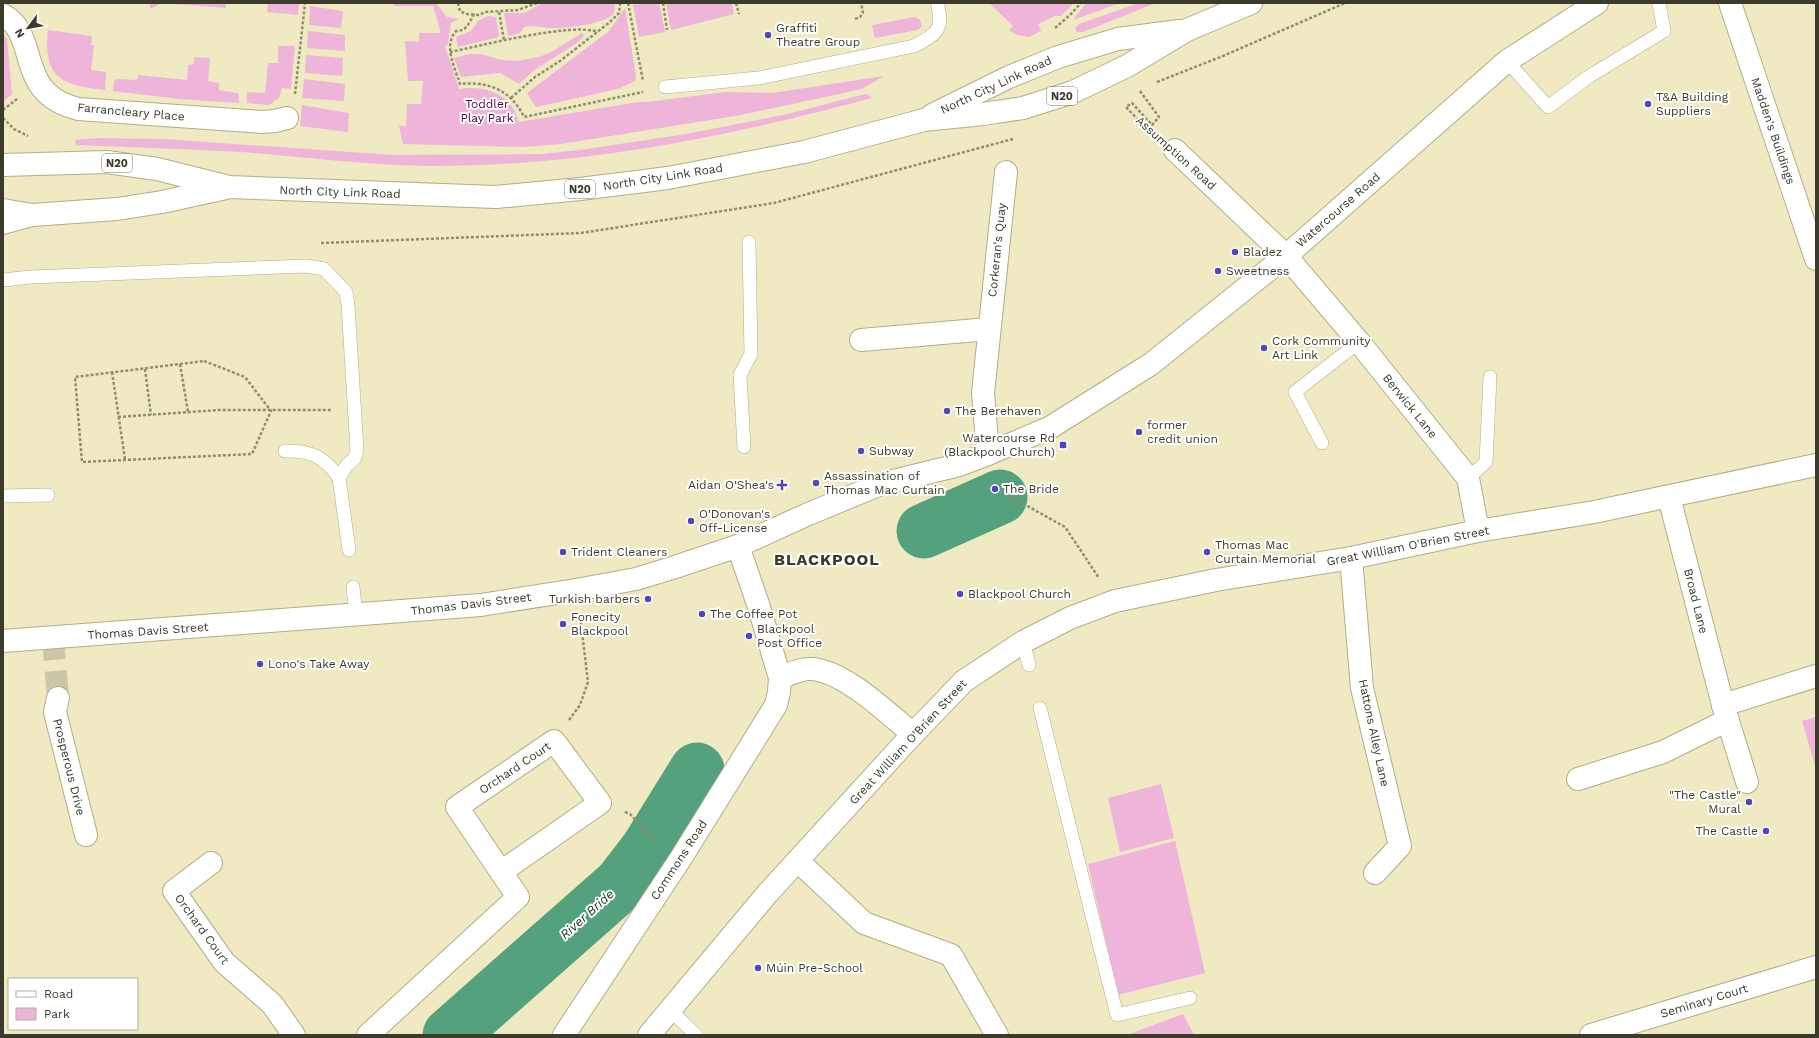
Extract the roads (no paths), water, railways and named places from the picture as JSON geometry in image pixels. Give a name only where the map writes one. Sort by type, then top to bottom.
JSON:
[{"type":"main road","name":"North City Link Road","points":[[3,165],[107,162],[157,169],[229,187],[430,195],[496,196],[541,194],[668,178],[811,150],[924,120],[1023,108],[1073,92],[1127,66],[1187,30],[1251,3]]},
{"type":"main road","name":"Watercourse Road","points":[[988,454],[1051,427],[1151,364],[1286,256],[1507,62],[1597,3]]},
{"type":"main road","name":"Madden's Buildings","points":[[1730,3],[1816,259]]},
{"type":"main road","name":"Farrancleary Place","points":[[3,15],[16,25],[21,34],[33,75],[39,85],[48,95],[61,104],[78,109],[262,122],[287,118]]},
{"type":"main road","name":"North City Link Road","points":[[924,120],[981,90],[1058,56],[1118,39],[1187,30]]},
{"type":"main road","name":"Assumption Road","points":[[1175,150],[1286,256]]},
{"type":"main road","name":"Corkeran's Quay","points":[[988,454],[983,393],[1006,172]]},
{"type":"main road","name":"North City Link Road","points":[[3,223],[32,215],[117,209],[155,204],[229,187]]},
{"type":"main road","points":[[3,210],[32,215]]},
{"type":"main road","name":"Berwick Lane","points":[[1286,256],[1359,342],[1468,478],[1478,531]]},
{"type":"main road","points":[[861,340],[989,329]]},
{"type":"main road","name":"Thomas Davis Street","points":[[3,641],[481,606],[636,579],[738,546],[806,515],[881,484],[959,465],[988,454]]},
{"type":"main road","name":"Great William O'Brien Street","points":[[649,1035],[767,894],[913,734],[964,681],[1023,642],[1070,618],[1115,601],[1216,580],[1351,558],[1478,531],[1594,512],[1816,465]]},
{"type":"main road","name":"Broad Lane","points":[[1669,497],[1726,712],[1747,782]]},
{"type":"main road","points":[[738,546],[759,607],[778,672],[795,672],[812,669],[834,674],[851,684],[913,734]]},
{"type":"main road","name":"Hattons Alley Lane","points":[[1351,558],[1362,688],[1400,846],[1375,873]]},
{"type":"main road","name":"Commons Road","points":[[564,1035],[681,858],[776,705],[779,692],[778,672]]},
{"type":"main road","points":[[1578,779],[1663,752],[1726,712],[1816,676]]},
{"type":"main road","name":"Prosperous Drive","points":[[58,698],[55,712],[86,835]]},
{"type":"main road","name":"Orchard Court","points":[[373,1033],[518,897],[501,872],[457,807],[554,741],[600,803],[501,872]]},
{"type":"main road","points":[[798,861],[864,923],[951,955],[997,1035]]},
{"type":"main road","name":"Orchard Court","points":[[211,863],[174,891],[224,962],[272,1004],[294,1035]]},
{"type":"main road","name":"Seminary Court","points":[[1591,1035],[1816,967]]},
{"type":"lane","points":[[1507,62],[1548,107],[1588,76],[1664,31],[1660,3]]},
{"type":"lane","points":[[665,87],[759,78],[914,46],[929,38],[938,30],[941,20],[938,4]]},
{"type":"lane","points":[[744,447],[740,375],[751,354],[749,242]]},
{"type":"lane","points":[[3,280],[31,277],[306,266],[324,269],[346,292],[355,409],[357,450],[355,458],[346,465],[339,478]]},
{"type":"lane","points":[[1322,443],[1295,392],[1359,342]]},
{"type":"lane","points":[[1468,478],[1486,462],[1490,377]]},
{"type":"lane","points":[[285,451],[302,450],[323,459],[332,467],[339,478],[349,550]]},
{"type":"lane","points":[[3,496],[48,495]]},
{"type":"lane","points":[[353,587],[356,616]]},
{"type":"lane","points":[[1023,642],[1029,665]]},
{"type":"lane","points":[[1040,708],[1117,1015],[1190,998]]},
{"type":"lane","points":[[670,1010],[696,1035]]},
{"type":"waterway","name":"River Bride","points":[[924,531],[1000,497]]},
{"type":"waterway","name":"River Bride","points":[[450,1035],[621,884],[648,849],[697,770]]},
{"type":"tunnel","points":[[53,638],[58,698]]},
{"type":"place","name":"Graffiti Theatre Group","points":[[768,35]]},
{"type":"place","name":"T&A Building Suppliers","points":[[1648,104]]},
{"type":"place","name":"Bladez","points":[[1235,252]]},
{"type":"place","name":"Sweetness","points":[[1218,271]]},
{"type":"place","name":"Cork Community Art Link","points":[[1264,348]]},
{"type":"place","name":"The Berehaven","points":[[947,411]]},
{"type":"place","name":"former credit union","points":[[1139,432]]},
{"type":"place","name":"Watercourse Rd (Blackpool Church)","points":[[1063,445]]},
{"type":"place","name":"Subway","points":[[861,451]]},
{"type":"place","name":"Assassination of Thomas Mac Curtain","points":[[816,483]]},
{"type":"place","name":"Aidan O'Shea's","points":[[782,485]]},
{"type":"place","name":"The Bride","points":[[995,489]]},
{"type":"place","name":"O'Donovan's Off-License","points":[[691,521]]},
{"type":"place","name":"Trident Cleaners","points":[[563,552]]},
{"type":"place","name":"Thomas Mac Curtain Memorial","points":[[1207,552]]},
{"type":"place","name":"Blackpool Church","points":[[960,594]]},
{"type":"place","name":"Turkish barbers","points":[[648,599]]},
{"type":"place","name":"The Coffee Pot","points":[[702,614]]},
{"type":"place","name":"Fonecity Blackpool","points":[[563,624]]},
{"type":"place","name":"Blackpool Post Office","points":[[749,636]]},
{"type":"place","name":"Lono's Take Away","points":[[260,664]]},
{"type":"place","name":"\"The Castle\" Mural","points":[[1749,802]]},
{"type":"place","name":"The Castle","points":[[1766,831]]},
{"type":"place","name":"Múin Pre-School","points":[[758,968]]},
{"type":"district","name":"BLACKPOOL","points":[[827,559]]},
{"type":"park label","name":"Toddler Play Park","points":[[487,111]]}]
